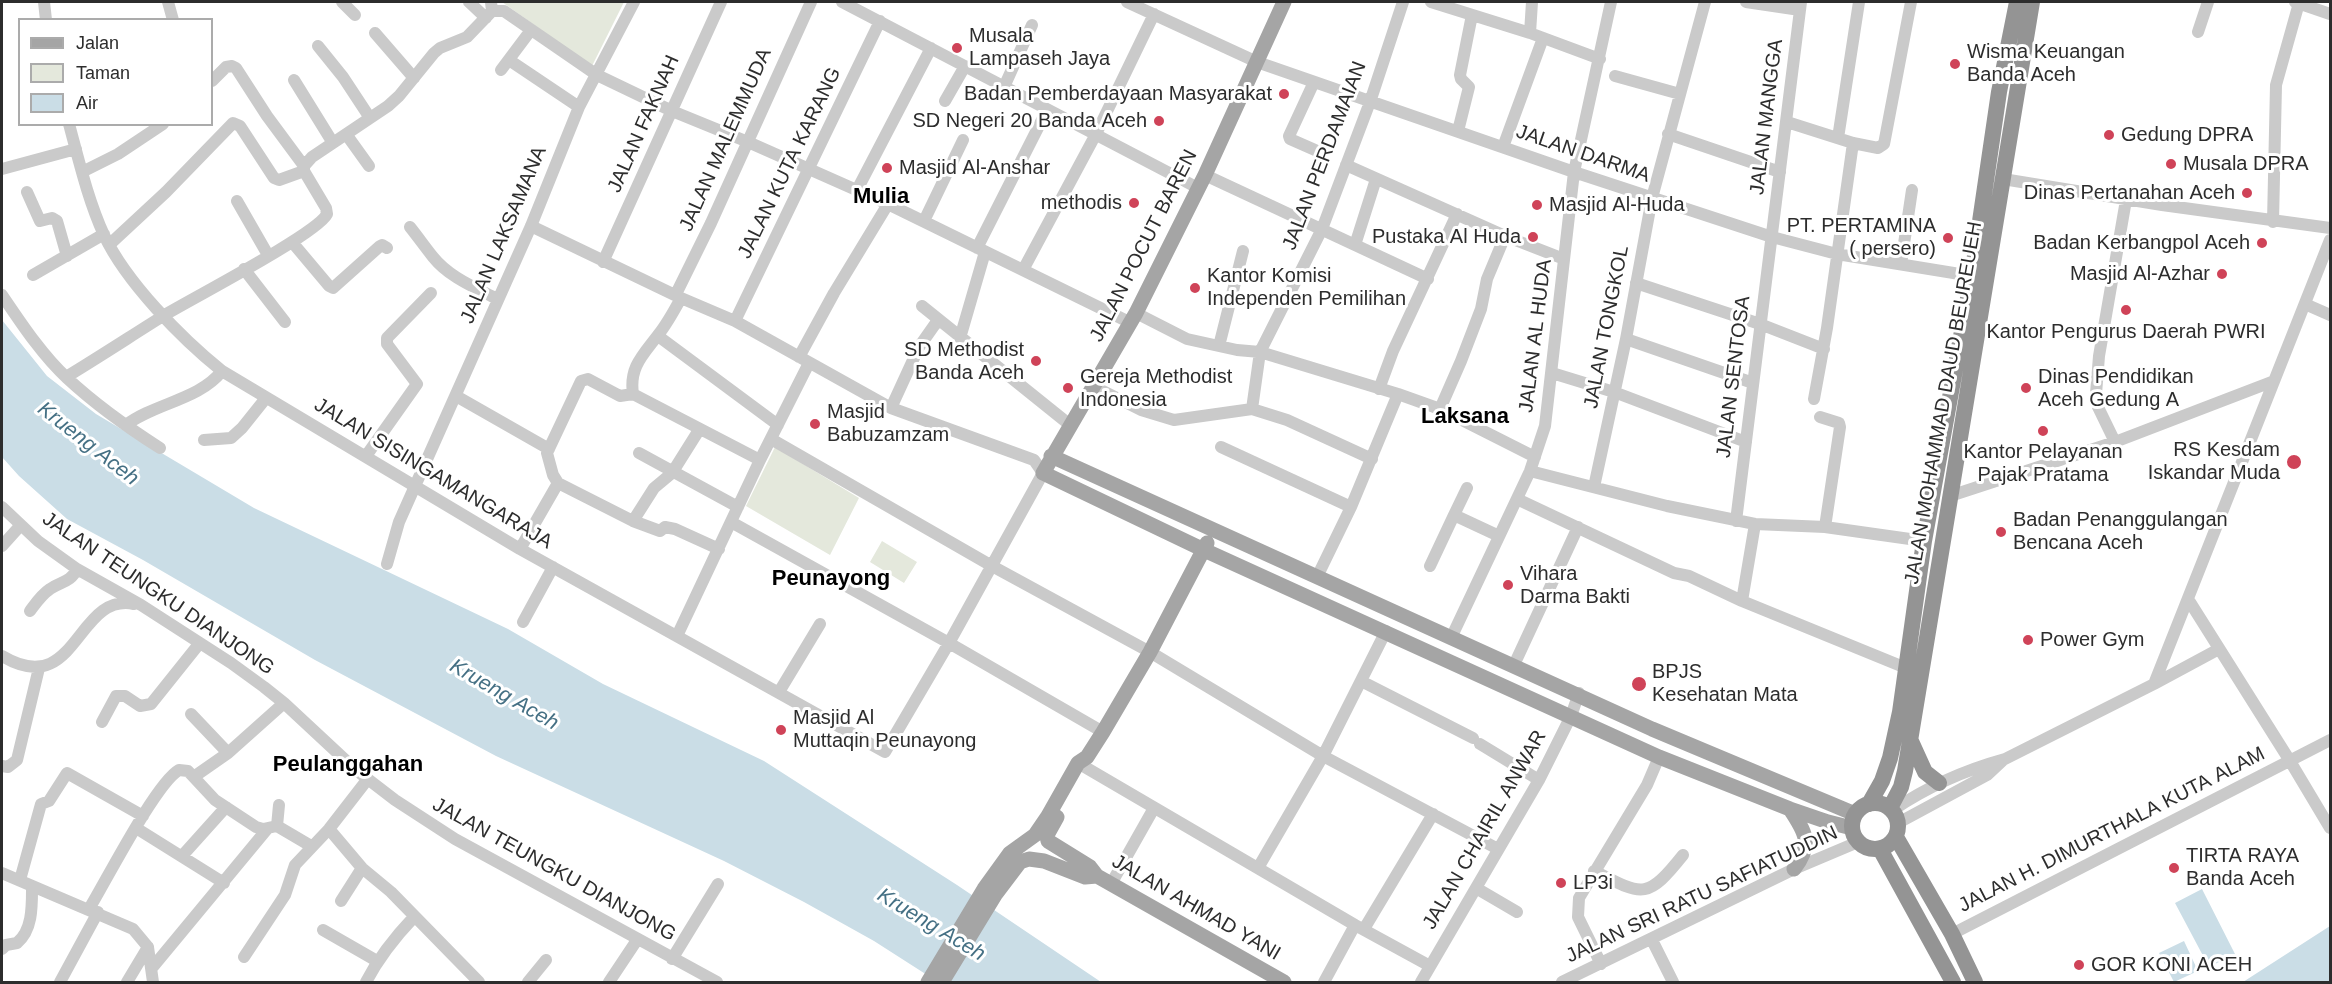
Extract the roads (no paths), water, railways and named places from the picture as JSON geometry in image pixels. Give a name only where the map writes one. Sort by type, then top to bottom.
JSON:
[{"type":"highway","name":"JALAN MOHAMMAD DAUD BEUREUEH","points":[[1869,804],[1882,781],[1890,758],[1906,668],[1924,541],[1972,276],[1993,130],[2017,2]]},
{"type":"highway","name":"JALAN MOHAMMAD DAUD BEUREUEH","points":[[1894,819],[1910,738],[2032,2]]},
{"type":"highway","points":[[1910,738],[1925,772],[1939,783]]},
{"type":"highway","points":[[1894,819],[1889,844],[1880,849],[1869,849],[1855,828],[1861,807],[1869,804],[1880,803],[1894,819],[1975,982]]},
{"type":"highway","points":[[1880,849],[1953,982]]},
{"type":"main road","name":"JALAN POCUT BAREN","points":[[1038,467],[1051,456],[1095,387],[1134,318],[1201,182],[1284,2]]},
{"type":"main road","points":[[1051,456],[1579,693],[1855,828]]},
{"type":"main road","points":[[1038,467],[1204,550],[1659,757],[1790,809],[1828,822],[1855,828]]},
{"type":"main road","points":[[942,982],[1010,853],[1035,835],[1103,732],[1150,652],[1215,528]]},
{"type":"main road","name":"JALAN AHMAD YANI","points":[[1083,762],[1047,839],[1090,867],[1097,876],[1284,982]]},
{"type":"main road","points":[[1790,809],[1802,827],[1806,840],[1804,856],[1794,869]]},
{"type":"main road","points":[[928,982],[990,892],[1015,866],[1029,859],[1054,863],[1085,877],[1097,876]]},
{"type":"street","points":[[46,18],[47,2]]},
{"type":"street","points":[[168,2],[172,18]]},
{"type":"street","points":[[342,2],[355,15]]},
{"type":"street","points":[[470,2],[490,10],[504,11],[597,75],[672,111],[808,168],[924,221],[1023,270],[1134,318],[1187,339],[1260,352],[1398,394],[1440,409],[1535,457]]},
{"type":"street","name":"JALAN LAKSAMANA","points":[[387,564],[399,522],[456,396],[496,299],[531,226],[579,107],[634,2]]},
{"type":"street","name":"JALAN FAKNAH","points":[[603,262],[721,2]]},
{"type":"street","name":"JALAN MALEMMUDA","points":[[633,394],[631,378],[679,296],[811,2]]},
{"type":"street","name":"JALAN DARMA","points":[[1127,2],[1257,62],[1574,172],[1772,237],[1837,254],[1972,276]]},
{"type":"street","name":"JALAN PERDAMAIAN","points":[[1252,409],[1260,352],[1322,229],[1370,102],[1403,2]]},
{"type":"street","points":[[1431,2],[1469,10],[1600,59]]},
{"type":"street","points":[[1530,33],[1532,2]]},
{"type":"street","name":"JALAN AL HUDA","points":[[1452,636],[1530,471],[1545,426],[1574,172],[1611,2]]},
{"type":"street","name":"JALAN TONGKOL","points":[[1594,487],[1626,339],[1652,198],[1706,2]]},
{"type":"street","points":[[1746,2],[1800,6]]},
{"type":"street","points":[[1838,138],[1859,2]]},
{"type":"street","points":[[1787,122],[1853,143],[1878,148],[1884,144],[1911,2]]},
{"type":"street","points":[[2198,32],[2208,2]]},
{"type":"street","points":[[2273,222],[2276,85],[2297,2],[2331,14]]},
{"type":"street","points":[[847,3],[1096,134],[1201,182],[1322,229],[1428,279]]},
{"type":"street","name":"JALAN MANGGA","points":[[1772,237],[1800,6]]},
{"type":"street","points":[[33,275],[67,256],[107,239],[166,192],[233,123],[240,126],[277,180],[304,169],[312,157],[399,96],[440,48],[467,37],[490,10]]},
{"type":"street","points":[[1458,131],[1470,87],[1460,75],[1469,10]]},
{"type":"street","points":[[1023,270],[1096,134],[1154,14]]},
{"type":"street","name":"JALAN KUTA KARANG","points":[[735,321],[880,21]]},
{"type":"street","points":[[1004,87],[1032,25]]},
{"type":"street","points":[[531,30],[505,65],[579,107]]},
{"type":"street","points":[[375,33],[414,78]]},
{"type":"street","points":[[1503,147],[1543,38]]},
{"type":"street","points":[[318,46],[343,77],[370,118]]},
{"type":"street","points":[[857,190],[931,48]]},
{"type":"street","points":[[945,101],[965,66]]},
{"type":"street","points":[[66,377],[164,315],[292,243],[322,221],[327,214],[326,208],[304,169],[236,68],[226,67],[213,80]]},
{"type":"street","points":[[1615,76],[1680,94]]},
{"type":"street","points":[[294,80],[333,143]]},
{"type":"street","points":[[1314,82],[1289,136],[1290,139],[1314,150]]},
{"type":"street","points":[[960,338],[981,250],[1047,110]]},
{"type":"street","name":"JALAN SISINGAMANGARAJA","points":[[70,126],[82,172],[107,239],[136,282],[164,315],[189,342],[222,371],[520,549],[885,752]]},
{"type":"street","points":[[82,172],[118,154],[160,126]]},
{"type":"street","points":[[1668,134],[1780,172]]},
{"type":"street","points":[[346,135],[369,166]]},
{"type":"street","points":[[924,221],[963,140]]},
{"type":"street","points":[[1815,399],[1853,143]]},
{"type":"street","points":[[2,169],[76,149]]},
{"type":"street","points":[[1346,165],[1505,236],[1564,259]]},
{"type":"street","points":[[1355,245],[1376,179]]},
{"type":"street","points":[[2002,179],[2273,222],[2331,228]]},
{"type":"street","points":[[1901,264],[1912,190]]},
{"type":"street","points":[[27,192],[40,221],[52,218],[57,221],[67,256]]},
{"type":"street","points":[[2115,442],[2098,406],[2096,394],[2101,345],[2126,200]]},
{"type":"street","points":[[237,201],[268,255]]},
{"type":"street","points":[[677,636],[778,425],[834,293],[888,204]]},
{"type":"street","points":[[1379,389],[1393,351],[1457,214]]},
{"type":"street","points":[[531,226],[603,262],[735,321],[891,408],[1038,467]]},
{"type":"street","points":[[410,227],[432,256],[456,278],[496,299]]},
{"type":"street","points":[[1440,409],[1481,309],[1487,279],[1505,236]]},
{"type":"street","name":"JALAN SENTOSA","points":[[1736,521],[1772,237]]},
{"type":"street","points":[[2154,684],[2331,240]]},
{"type":"street","points":[[292,243],[333,288],[380,246],[387,248]]},
{"type":"street","points":[[1219,346],[1243,251]]},
{"type":"street","points":[[244,268],[285,322]]},
{"type":"street","points":[[1636,283],[1824,348]]},
{"type":"street","points":[[366,456],[417,384],[387,344],[387,338],[431,293]]},
{"type":"street","points":[[2,295],[66,377],[126,425],[160,448]]},
{"type":"street","points":[[2305,304],[2331,315]]},
{"type":"street","points":[[922,306],[1070,425]]},
{"type":"street","points":[[891,408],[919,347],[938,320]]},
{"type":"street","points":[[657,336],[778,425]]},
{"type":"street","points":[[1626,339],[1753,383]]},
{"type":"street","points":[[126,425],[137,417],[211,383],[222,371]]},
{"type":"street","points":[[1552,373],[1614,392],[1746,442]]},
{"type":"street","points":[[719,549],[675,529],[665,527],[660,531],[633,521],[558,483],[548,461],[549,449],[582,380],[588,379],[620,396],[633,394],[760,460]]},
{"type":"street","points":[[1950,496],[2115,442],[2274,381]]},
{"type":"street","points":[[1095,387],[1141,410],[1174,420],[1252,409],[1287,420],[1372,459]]},
{"type":"street","points":[[1318,576],[1351,507],[1398,394]]},
{"type":"street","points":[[456,396],[549,449]]},
{"type":"street","points":[[204,440],[231,438],[266,398]]},
{"type":"street","points":[[1820,417],[1839,423],[1840,427],[1825,527]]},
{"type":"street","points":[[633,521],[654,488],[672,473],[699,430]]},
{"type":"street","points":[[771,439],[992,566],[1150,652],[1323,756],[1498,849]]},
{"type":"street","points":[[1221,447],[1351,507]]},
{"type":"street","points":[[639,453],[738,507]]},
{"type":"street","name":"JALAN POCUT BAREN","points":[[885,752],[992,566],[1038,467]]},
{"type":"street","points":[[1530,471],[1736,521],[1825,527],[1924,541]]},
{"type":"street","points":[[520,549],[558,483]]},
{"type":"street","points":[[1430,566],[1467,488]]},
{"type":"street","points":[[1517,499],[1674,573],[1689,576],[1742,601],[1906,668]]},
{"type":"street","name":"JALAN TEUNGKU DIANJONG","points":[[2,507],[38,541],[77,568],[141,605],[231,663],[285,704],[367,780],[455,839],[717,982]]},
{"type":"street","points":[[1454,515],[1499,536]]},
{"type":"street","points":[[731,522],[1103,732]]},
{"type":"street","points":[[1742,601],[1755,524]]},
{"type":"street","points":[[2,546],[20,525]]},
{"type":"street","points":[[1514,665],[1578,527]]},
{"type":"street","points":[[523,622],[553,567]]},
{"type":"street","points":[[30,611],[53,587],[69,580],[77,568]]},
{"type":"street","points":[[2188,600],[2331,828]]},
{"type":"street","points":[[2,656],[15,664],[39,668],[49,665],[67,652],[80,634],[113,604],[123,602],[141,605]]},
{"type":"street","points":[[780,692],[820,624]]},
{"type":"street","points":[[1258,868],[1323,756],[1386,631]]},
{"type":"street","points":[[102,722],[116,696],[124,696],[140,706],[151,704],[199,644]]},
{"type":"street","points":[[1894,819],[1914,796],[1980,766],[2005,759],[2219,649]]},
{"type":"street","points":[[2,766],[8,767],[17,760],[39,668]]},
{"type":"street","points":[[1360,681],[1476,741],[1539,780]]},
{"type":"street","name":"JALAN CHAIRIL ANWAR","points":[[1421,982],[1539,780],[1571,716],[1579,693]]},
{"type":"street","points":[[195,776],[228,753],[285,704]]},
{"type":"street","points":[[191,714],[228,753]]},
{"type":"street","name":"JALAN H. DIMURTHALA KUTA ALAM","points":[[1952,934],[2331,740]]},
{"type":"street","points":[[1600,964],[1577,912],[1579,898],[1647,785],[1659,757]]},
{"type":"street","points":[[1894,819],[1987,775],[2005,759]]},
{"type":"street","points":[[1083,762],[1154,808],[1430,966]]},
{"type":"street","points":[[60,982],[136,828],[168,778],[175,772],[184,770],[195,776],[208,793],[256,827],[273,827],[311,846]]},
{"type":"street","points":[[20,880],[41,804],[49,801],[67,773],[143,816]]},
{"type":"street","points":[[244,957],[281,901],[295,865],[329,829],[367,780]]},
{"type":"street","points":[[152,968],[273,827],[279,805]]},
{"type":"street","points":[[182,856],[226,807]]},
{"type":"street","points":[[1111,884],[1154,808]]},
{"type":"street","points":[[1323,982],[1433,814]]},
{"type":"street","points":[[136,828],[224,883]]},
{"type":"street","name":"JALAN SRI RATU SAFIATUDDIN","points":[[1562,982],[1794,869],[1855,828]]},
{"type":"street","points":[[329,829],[362,868],[391,892],[473,981]]},
{"type":"street","points":[[1594,871],[1631,890],[1639,890],[1650,888],[1664,878],[1683,855]]},
{"type":"street","points":[[341,901],[362,868]]},
{"type":"street","points":[[2,873],[133,929],[148,947],[153,982]]},
{"type":"street","points":[[672,959],[718,884]]},
{"type":"street","points":[[2,949],[6,945],[17,944],[25,934],[29,924],[32,886]]},
{"type":"street","points":[[1476,888],[1517,912]]},
{"type":"street","points":[[366,982],[392,939],[414,917]]},
{"type":"street","points":[[324,930],[377,961]]},
{"type":"street","points":[[609,982],[637,940]]},
{"type":"street","points":[[1652,940],[1673,982]]},
{"type":"street","points":[[127,982],[148,947]]},
{"type":"street","points":[[528,982],[546,960]]},
{"type":"water","name":"Krueng Aceh","points":[[2,320],[47,376],[96,414],[254,508],[508,629],[603,684],[764,761],[957,885],[1101,982],[938,982],[874,941],[804,902],[724,861],[496,756],[315,660],[143,560],[67,519],[19,476],[2,457]]},
{"type":"water","points":[[2202,889],[2235,954],[2209,967],[2175,903]]},
{"type":"water","points":[[2330,926],[2330,982],[2243,982]]},
{"type":"water","points":[[2184,941],[2198,971],[2174,982],[2159,953]]},
{"type":"place","name":"Musala Lampaseh Jaya","points":[[957,48]]},
{"type":"place","name":"Wisma Keuangan Banda Aceh","points":[[1955,64]]},
{"type":"place","name":"Badan Pemberdayaan Masyarakat","points":[[1284,94]]},
{"type":"place","name":"SD Negeri 20 Banda Aceh","points":[[1159,121]]},
{"type":"place","name":"Gedung DPRA","points":[[2109,135]]},
{"type":"place","name":"Musala DPRA","points":[[2171,164]]},
{"type":"place","name":"Masjid Al-Anshar","points":[[887,168]]},
{"type":"place","name":"Dinas Pertanahan Aceh","points":[[2247,193]]},
{"type":"place","name":"methodis","points":[[1134,203]]},
{"type":"place","name":"Masjid Al-Huda","points":[[1537,205]]},
{"type":"place","name":"Pustaka Al Huda","points":[[1533,237]]},
{"type":"place","name":"PT. PERTAMINA ( persero)","points":[[1948,238]]},
{"type":"place","name":"Badan Kerbangpol Aceh","points":[[2262,243]]},
{"type":"place","name":"Masjid Al-Azhar","points":[[2222,274]]},
{"type":"place","name":"Kantor Komisi Independen Pemilihan","points":[[1195,288]]},
{"type":"place","name":"Kantor Pengurus Daerah PWRI","points":[[2126,310]]},
{"type":"place","name":"SD Methodist Banda Aceh","points":[[1036,361]]},
{"type":"place","name":"Gereja Methodist Indonesia","points":[[1068,388]]},
{"type":"place","name":"Dinas Pendidikan Aceh Gedung A","points":[[2026,388]]},
{"type":"place","name":"Masjid Babuzamzam","points":[[815,424]]},
{"type":"place","name":"Kantor Pelayanan Pajak Pratama","points":[[2043,431]]},
{"type":"place","name":"RS Kesdam Iskandar Muda","points":[[2294,462]]},
{"type":"place","name":"Badan Penanggulangan Bencana Aceh","points":[[2001,532]]},
{"type":"place","name":"Vihara Darma Bakti","points":[[1508,585]]},
{"type":"place","name":"Power Gym","points":[[2028,640]]},
{"type":"place","name":"BPJS Kesehatan Mata","points":[[1639,684]]},
{"type":"place","name":"Masjid Al Muttaqin Peunayong","points":[[781,730]]},
{"type":"place","name":"TIRTA RAYA Banda Aceh","points":[[2174,868]]},
{"type":"place","name":"LP3i","points":[[1561,883]]},
{"type":"place","name":"GOR KONI ACEH","points":[[2079,965]]},
{"type":"district","name":"Mulia","points":[[881,197]]},
{"type":"district","name":"Laksana","points":[[1465,417]]},
{"type":"district","name":"Peunayong","points":[[831,579]]},
{"type":"district","name":"Peulanggahan","points":[[348,765]]}]
